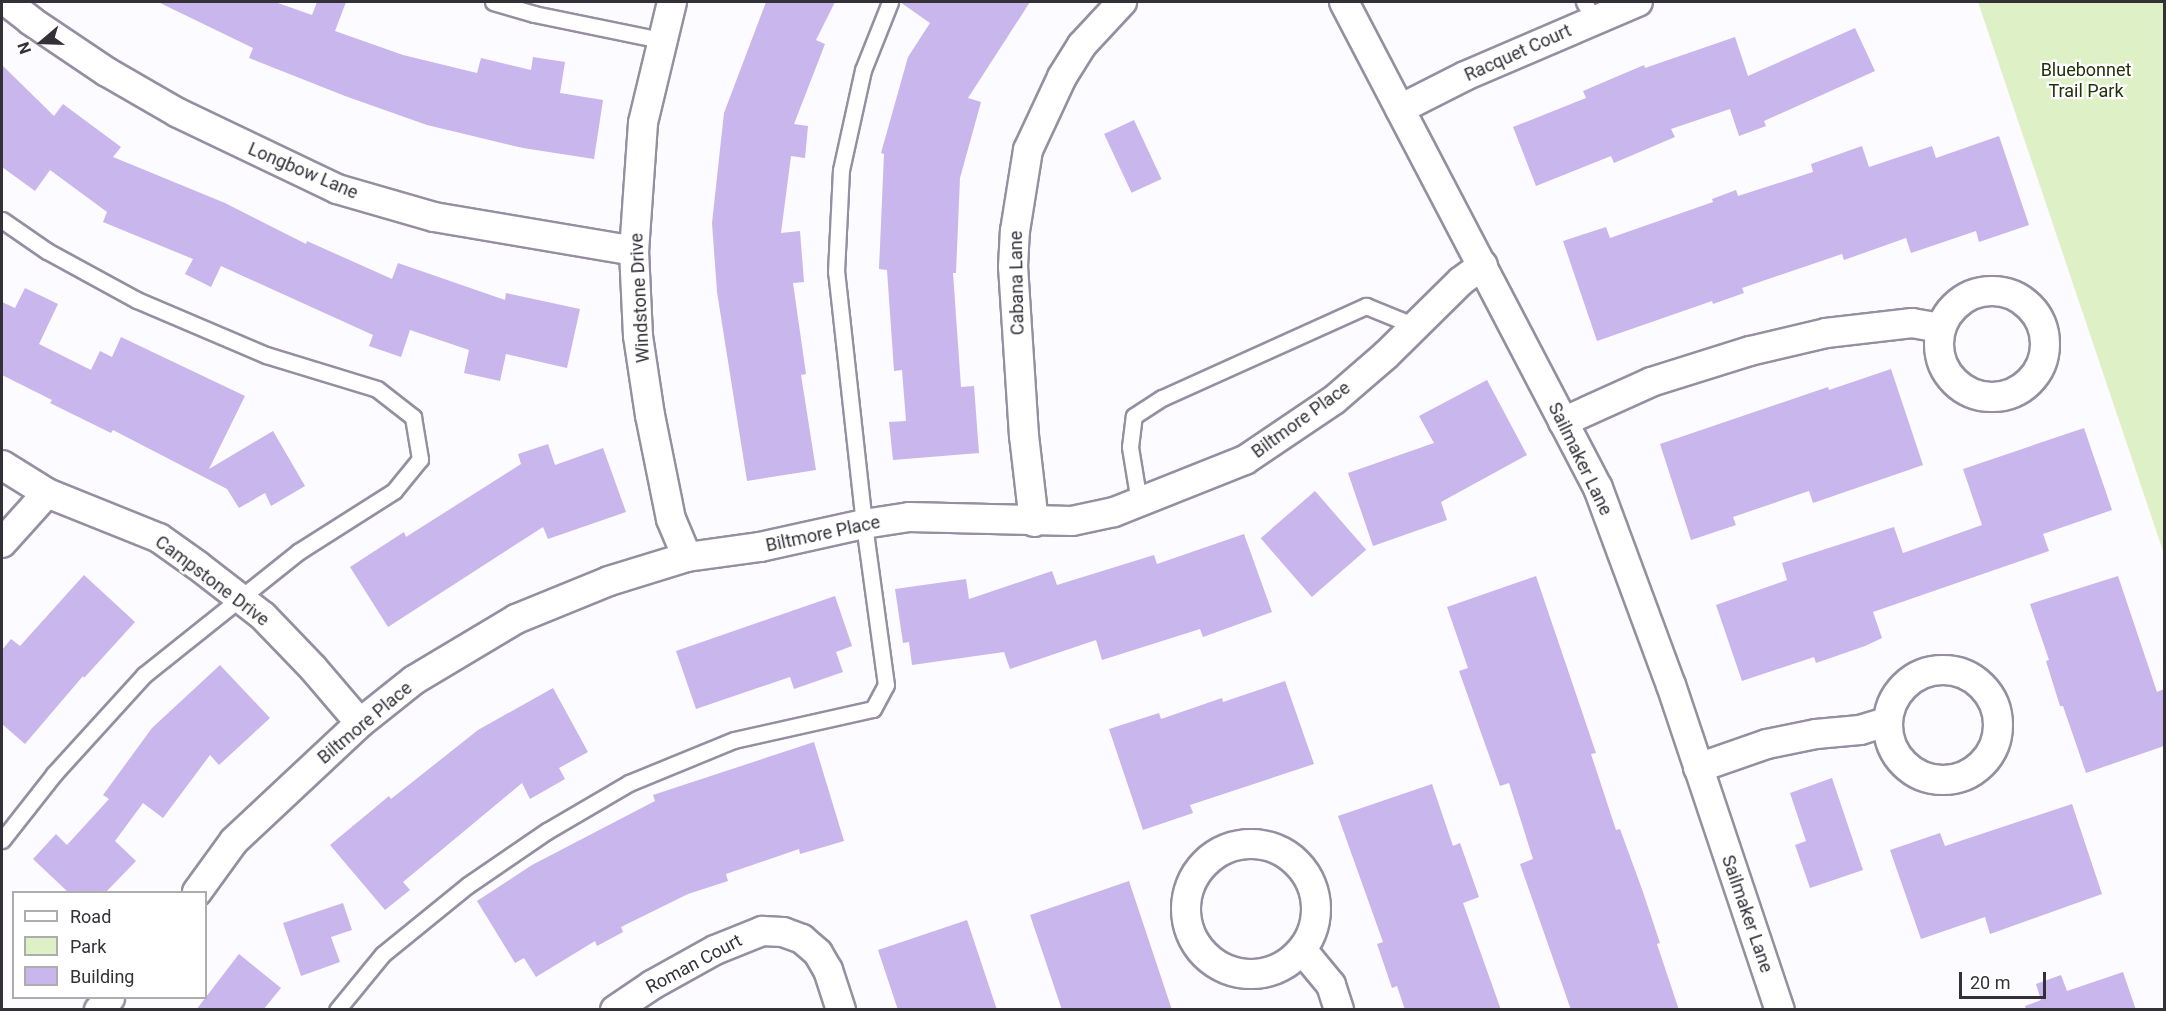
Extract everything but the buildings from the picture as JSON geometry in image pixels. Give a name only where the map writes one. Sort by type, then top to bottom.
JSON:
[{"type":"street","name":"Longbow Lane","points":[[7,2],[31,21],[107,72],[148,96],[337,189],[434,218],[634,251]]},
{"type":"street","name":"Windstone Drive","points":[[672,2],[661,40],[643,123],[634,251],[638,336],[650,416],[671,519],[687,557]]},
{"type":"street","name":"Cabana Lane","points":[[1034,522],[1024,436],[1013,267],[1015,231],[1028,150],[1062,77],[1082,45],[1122,2]]},
{"type":"street","name":"Sailmaker Lane","points":[[1344,2],[1598,488],[1671,686],[1780,1010]]},
{"type":"street","name":"Racquet Court","points":[[1400,109],[1589,11],[1638,2]]},
{"type":"street","name":"Biltmore Place","points":[[199,891],[234,841],[360,723],[414,680],[516,619],[609,581],[687,557],[760,547],[864,524],[909,517],[1034,522],[1072,521],[1114,512],[1245,460],[1334,400],[1461,281],[1483,265]]},
{"type":"street","points":[[1563,422],[1651,382],[1750,351],[1826,333],[1912,322],[1940,328]]},
{"type":"street","name":"Campstone Drive","points":[[2,465],[47,493],[159,538],[263,616],[313,668],[360,723]]},
{"type":"street","points":[[2,543],[47,493]]},
{"type":"street","points":[[1698,768],[1767,744],[1816,734],[1860,730],[1887,722]]},
{"type":"street","points":[[1252,842],[1280,849],[1303,868],[1316,895],[1316,925],[1303,951],[1279,969],[1251,976],[1222,969],[1199,950],[1186,923],[1187,894],[1200,867],[1223,849],[1252,842]]},
{"type":"street","name":"Roman Court","points":[[615,1010],[652,985],[715,950],[762,931],[783,932],[802,939],[818,953],[828,970],[841,1010]]},
{"type":"street","points":[[1303,951],[1331,985],[1339,1010]]},
{"type":"lane","points":[[494,2],[534,14],[661,40]]},
{"type":"lane","points":[[337,1010],[383,954],[468,885],[547,831],[629,783],[734,740],[873,709],[886,685],[864,524],[836,272],[840,182],[863,70],[891,2]]},
{"type":"lane","points":[[2,220],[47,251],[137,300],[266,355],[377,389],[413,417],[420,459],[394,491],[298,552],[144,675],[54,774],[2,840]]},
{"type":"lane","points":[[1139,502],[1130,447],[1134,416],[1153,404],[1282,342],[1366,306],[1415,326]]},
{"type":"green space","name":"Bluebonnet Trail Park","points":[[1978,2],[2164,2],[2164,554]]}]
